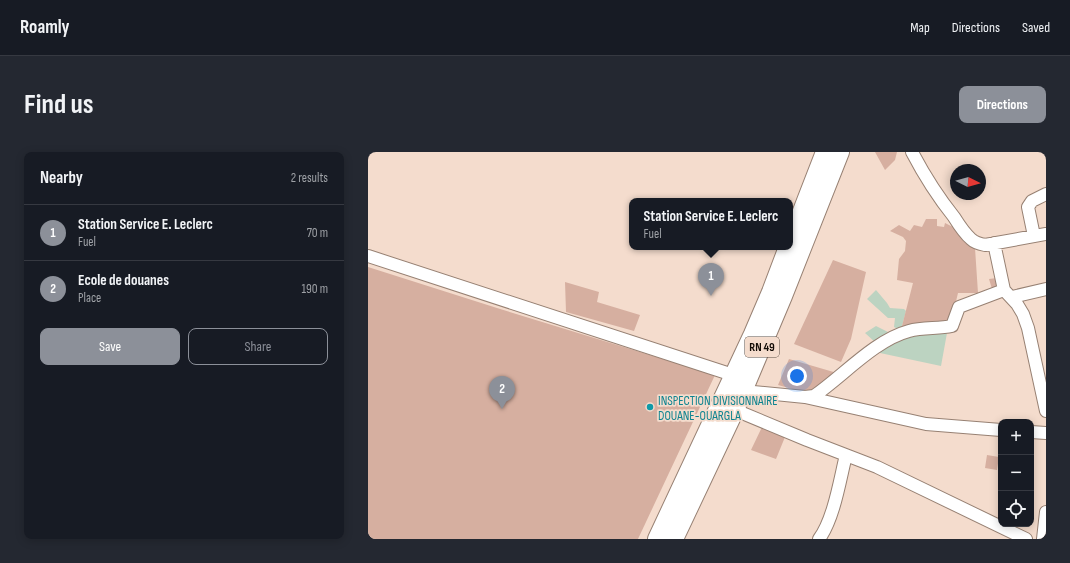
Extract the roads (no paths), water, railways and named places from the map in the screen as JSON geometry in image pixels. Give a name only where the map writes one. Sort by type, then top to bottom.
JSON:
[{"type":"main road","points":[[793,234],[825,152]]},
{"type":"main road","name":"RN 49","points":[[656,539],[733,375],[777,294],[840,152]]},
{"type":"main road","name":"RN 49","points":[[674,539],[743,391],[777,294],[787,250]]},
{"type":"street","points":[[912,152],[924,175],[945,206],[972,240],[977,243],[985,245],[1040,235],[1028,207],[1032,201],[1046,194]]},
{"type":"street","points":[[994,243],[1008,294],[1023,314],[1028,328],[1046,411]]},
{"type":"street","points":[[368,256],[733,375]]},
{"type":"street","points":[[805,397],[814,396],[892,337],[910,330],[952,326],[959,307],[1008,294],[1046,290]]},
{"type":"street","points":[[743,391],[805,397],[926,424],[998,430]]},
{"type":"street","points":[[735,410],[877,467],[1026,539]]},
{"type":"street","points":[[1034,432],[1046,433]]},
{"type":"street","points":[[819,539],[825,532],[833,508],[846,455]]},
{"type":"street","points":[[1043,539],[1046,512]]},
{"type":"place","name":"Station Service E. Leclerc","points":[[711,296]]},
{"type":"place","name":"INSPECTION DIVISIONNAIRE DOUANE-OUARGLA","points":[[650,407]]},
{"type":"place","name":"Ecole de douanes","points":[[502,409]]}]
